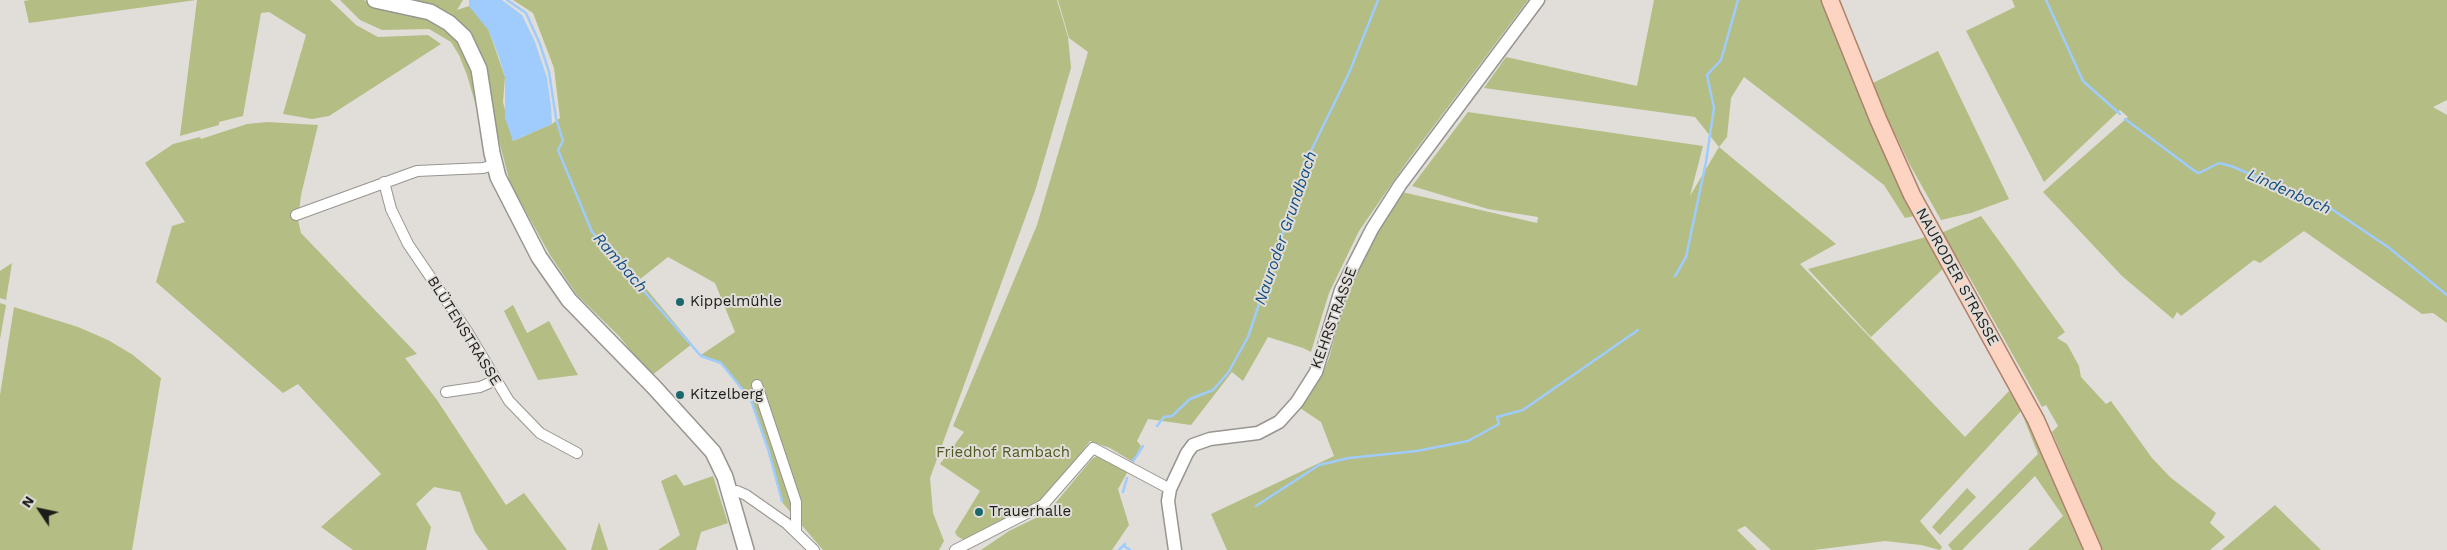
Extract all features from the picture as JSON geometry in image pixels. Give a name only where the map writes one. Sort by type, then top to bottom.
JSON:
[{"type":"main road","points":[[375,0],[430,12],[449,22],[464,37],[479,69],[494,166],[502,188],[526,234],[559,288],[713,452],[723,470],[746,550]]},
{"type":"main road","name":"NAURODER STRASSE","points":[[1830,0],[1878,119],[1909,187],[2036,420],[2093,550]]},
{"type":"street","name":"KEHRSTRASSE","points":[[1175,550],[1168,513],[1170,489],[1193,445],[1210,439],[1258,433],[1279,422],[1297,402],[1316,372],[1341,290],[1372,229],[1400,185],[1538,0]]},
{"type":"street","points":[[296,215],[384,182],[429,169],[475,169],[494,166]]},
{"type":"street","name":"BLÜTENSTRASSE","points":[[384,182],[391,210],[408,244],[467,332],[509,401],[529,424],[552,442],[577,454]]},
{"type":"street","points":[[446,392],[480,387],[496,380]]},
{"type":"street","points":[[757,385],[796,502],[796,532]]},
{"type":"street","points":[[955,550],[1043,505],[1093,448],[1170,489]]},
{"type":"street","points":[[729,491],[737,491],[746,495],[796,532],[814,550]]},
{"type":"green space","points":[[196,0],[29,23],[24,1]]},
{"type":"green space","points":[[197,0],[330,0],[356,25],[378,37],[428,35],[441,44],[329,116],[312,119],[283,114],[306,35],[269,12],[261,13],[243,116],[219,122],[219,125],[180,136]]},
{"type":"green space","points":[[340,0],[364,0],[375,6],[416,14],[437,21],[459,41],[470,61],[480,120],[467,75],[459,55],[451,42],[429,29],[382,30],[360,20]]},
{"type":"green space","points":[[400,0],[463,0],[457,10],[469,6],[481,18],[489,31],[505,77],[503,102],[513,141],[552,124],[560,118],[554,68],[533,13],[513,0],[1057,0],[1068,37],[1071,68],[1035,191],[930,478],[933,513],[944,541],[939,550],[823,550],[781,501],[769,451],[751,399],[721,362],[701,355],[735,332],[715,283],[668,257],[639,280],[692,344],[651,376],[619,336],[577,295],[550,255],[510,183],[474,44]]},
{"type":"green space","name":"Friedhof Rambach","points":[[1058,0],[1528,0],[1406,163],[1359,231],[1329,293],[1311,352],[1268,337],[1243,381],[1232,372],[1191,425],[1148,419],[1137,441],[1141,446],[1133,462],[1110,448],[1090,441],[1043,503],[965,541],[957,536],[955,532],[980,491],[940,464],[964,432],[953,426],[1037,225],[1088,52],[1069,38]]},
{"type":"green space","points":[[1654,0],[1821,0],[1871,123],[1914,216],[1905,218],[1884,185],[1744,77],[1731,98],[1727,137],[1719,147],[1695,117],[1484,88],[1506,57],[1637,86]]},
{"type":"green space","points":[[2012,0],[2447,0],[2447,100],[2433,107],[2447,115],[2447,323],[2433,313],[2422,314],[2304,231],[2260,263],[2254,260],[2181,316],[2177,312],[2173,319],[2122,276],[2043,192],[2128,117],[2120,110],[2044,182],[1966,31],[2015,7]]},
{"type":"green space","points":[[1938,51],[2009,199],[1971,213],[1941,220],[1910,165],[1871,84]]},
{"type":"green space","points":[[1468,112],[1703,146],[1690,196],[1719,147],[1836,244],[1800,264],[1965,437],[2009,391],[2021,410],[2044,452],[2084,550],[2028,550],[2063,516],[2035,476],[1962,550],[1952,550],[1948,545],[2038,454],[2021,411],[1920,521],[1942,547],[1940,550],[1921,545],[1885,541],[1814,550],[1771,550],[1745,526],[1737,530],[1757,550],[1227,550],[1211,514],[1334,456],[1321,422],[1300,408],[1322,376],[1341,314],[1365,254],[1402,192],[1537,223],[1538,217],[1488,209],[1412,186]]},
{"type":"green space","points":[[268,122],[318,125],[301,195],[298,220],[301,233],[417,354],[405,358],[437,400],[506,505],[524,493],[567,550],[488,550],[475,532],[460,492],[434,487],[416,504],[431,527],[426,550],[353,550],[321,527],[381,474],[298,384],[283,393],[156,282],[172,226],[185,222],[145,163],[173,144],[200,137],[201,139],[247,124]]},
{"type":"green space","points":[[1981,216],[2065,332],[2057,338],[2067,344],[2079,366],[2081,377],[2106,404],[2111,401],[2152,458],[2170,477],[2216,513],[2210,523],[2225,537],[2210,550],[2102,550],[2052,432],[2058,426],[2046,405],[2042,407],[1970,278],[1941,233]]},
{"type":"green space","points":[[1926,237],[1945,267],[1871,337],[1808,269]]},
{"type":"green space","points":[[12,263],[6,300],[0,298],[0,271]]},
{"type":"green space","points":[[0,303],[6,305],[0,339]]},
{"type":"green space","points":[[513,305],[527,333],[549,321],[578,375],[538,380],[504,311]]},
{"type":"green space","points":[[14,307],[78,327],[108,340],[133,355],[161,378],[132,550],[0,550],[0,395]]},
{"type":"green space","points":[[1097,456],[1128,471],[1118,489],[1129,525],[1112,550],[981,550],[1009,531],[1048,512],[1092,459]]},
{"type":"green space","points":[[676,474],[684,486],[713,476],[728,523],[701,532],[696,550],[658,550],[680,535],[661,481]]},
{"type":"green space","points":[[1967,488],[1976,497],[1940,535],[1932,527]]},
{"type":"green space","points":[[2275,505],[2321,550],[2222,550]]},
{"type":"green space","points":[[599,522],[608,550],[591,550]]},
{"type":"water","points":[[469,0],[502,0],[522,15],[535,42],[547,78],[552,124],[513,141],[505,118],[505,77],[499,57],[489,31],[469,6]]},
{"type":"waterway","name":"Rambach","points":[[507,0],[526,13],[540,44],[549,72],[556,118],[563,141],[558,150],[592,232],[701,356],[721,363],[751,400],[769,452],[782,501]]},
{"type":"waterway","name":"Nauroder Grundbach","points":[[1157,426],[1164,417],[1172,416],[1190,399],[1213,390],[1228,373],[1248,337],[1309,155],[1349,73],[1378,0]]},
{"type":"waterway","points":[[1675,276],[1686,257],[1706,162],[1714,108],[1707,75],[1721,60],[1738,0]]},
{"type":"waterway","name":"Lindenbach","points":[[2046,0],[2083,81],[2120,114]]},
{"type":"waterway","name":"Lindenbach","points":[[2125,119],[2196,172],[2199,173],[2219,163],[2231,166],[2330,208],[2388,247],[2447,295]]},
{"type":"waterway","points":[[1256,506],[1319,465],[1349,458],[1417,451],[1468,441],[1499,424],[1497,417],[1523,410],[1638,330]]},
{"type":"waterway","points":[[1132,463],[1143,446]]},
{"type":"waterway","points":[[1123,492],[1127,478]]},
{"type":"waterway","points":[[1119,550],[1125,544]]},
{"type":"waterway","points":[[1124,546],[1130,550]]},
{"type":"place","name":"Kippelmühle","points":[[680,302]]},
{"type":"place","name":"Kitzelberg","points":[[680,395]]},
{"type":"place","name":"Trauerhalle","points":[[979,512]]}]
